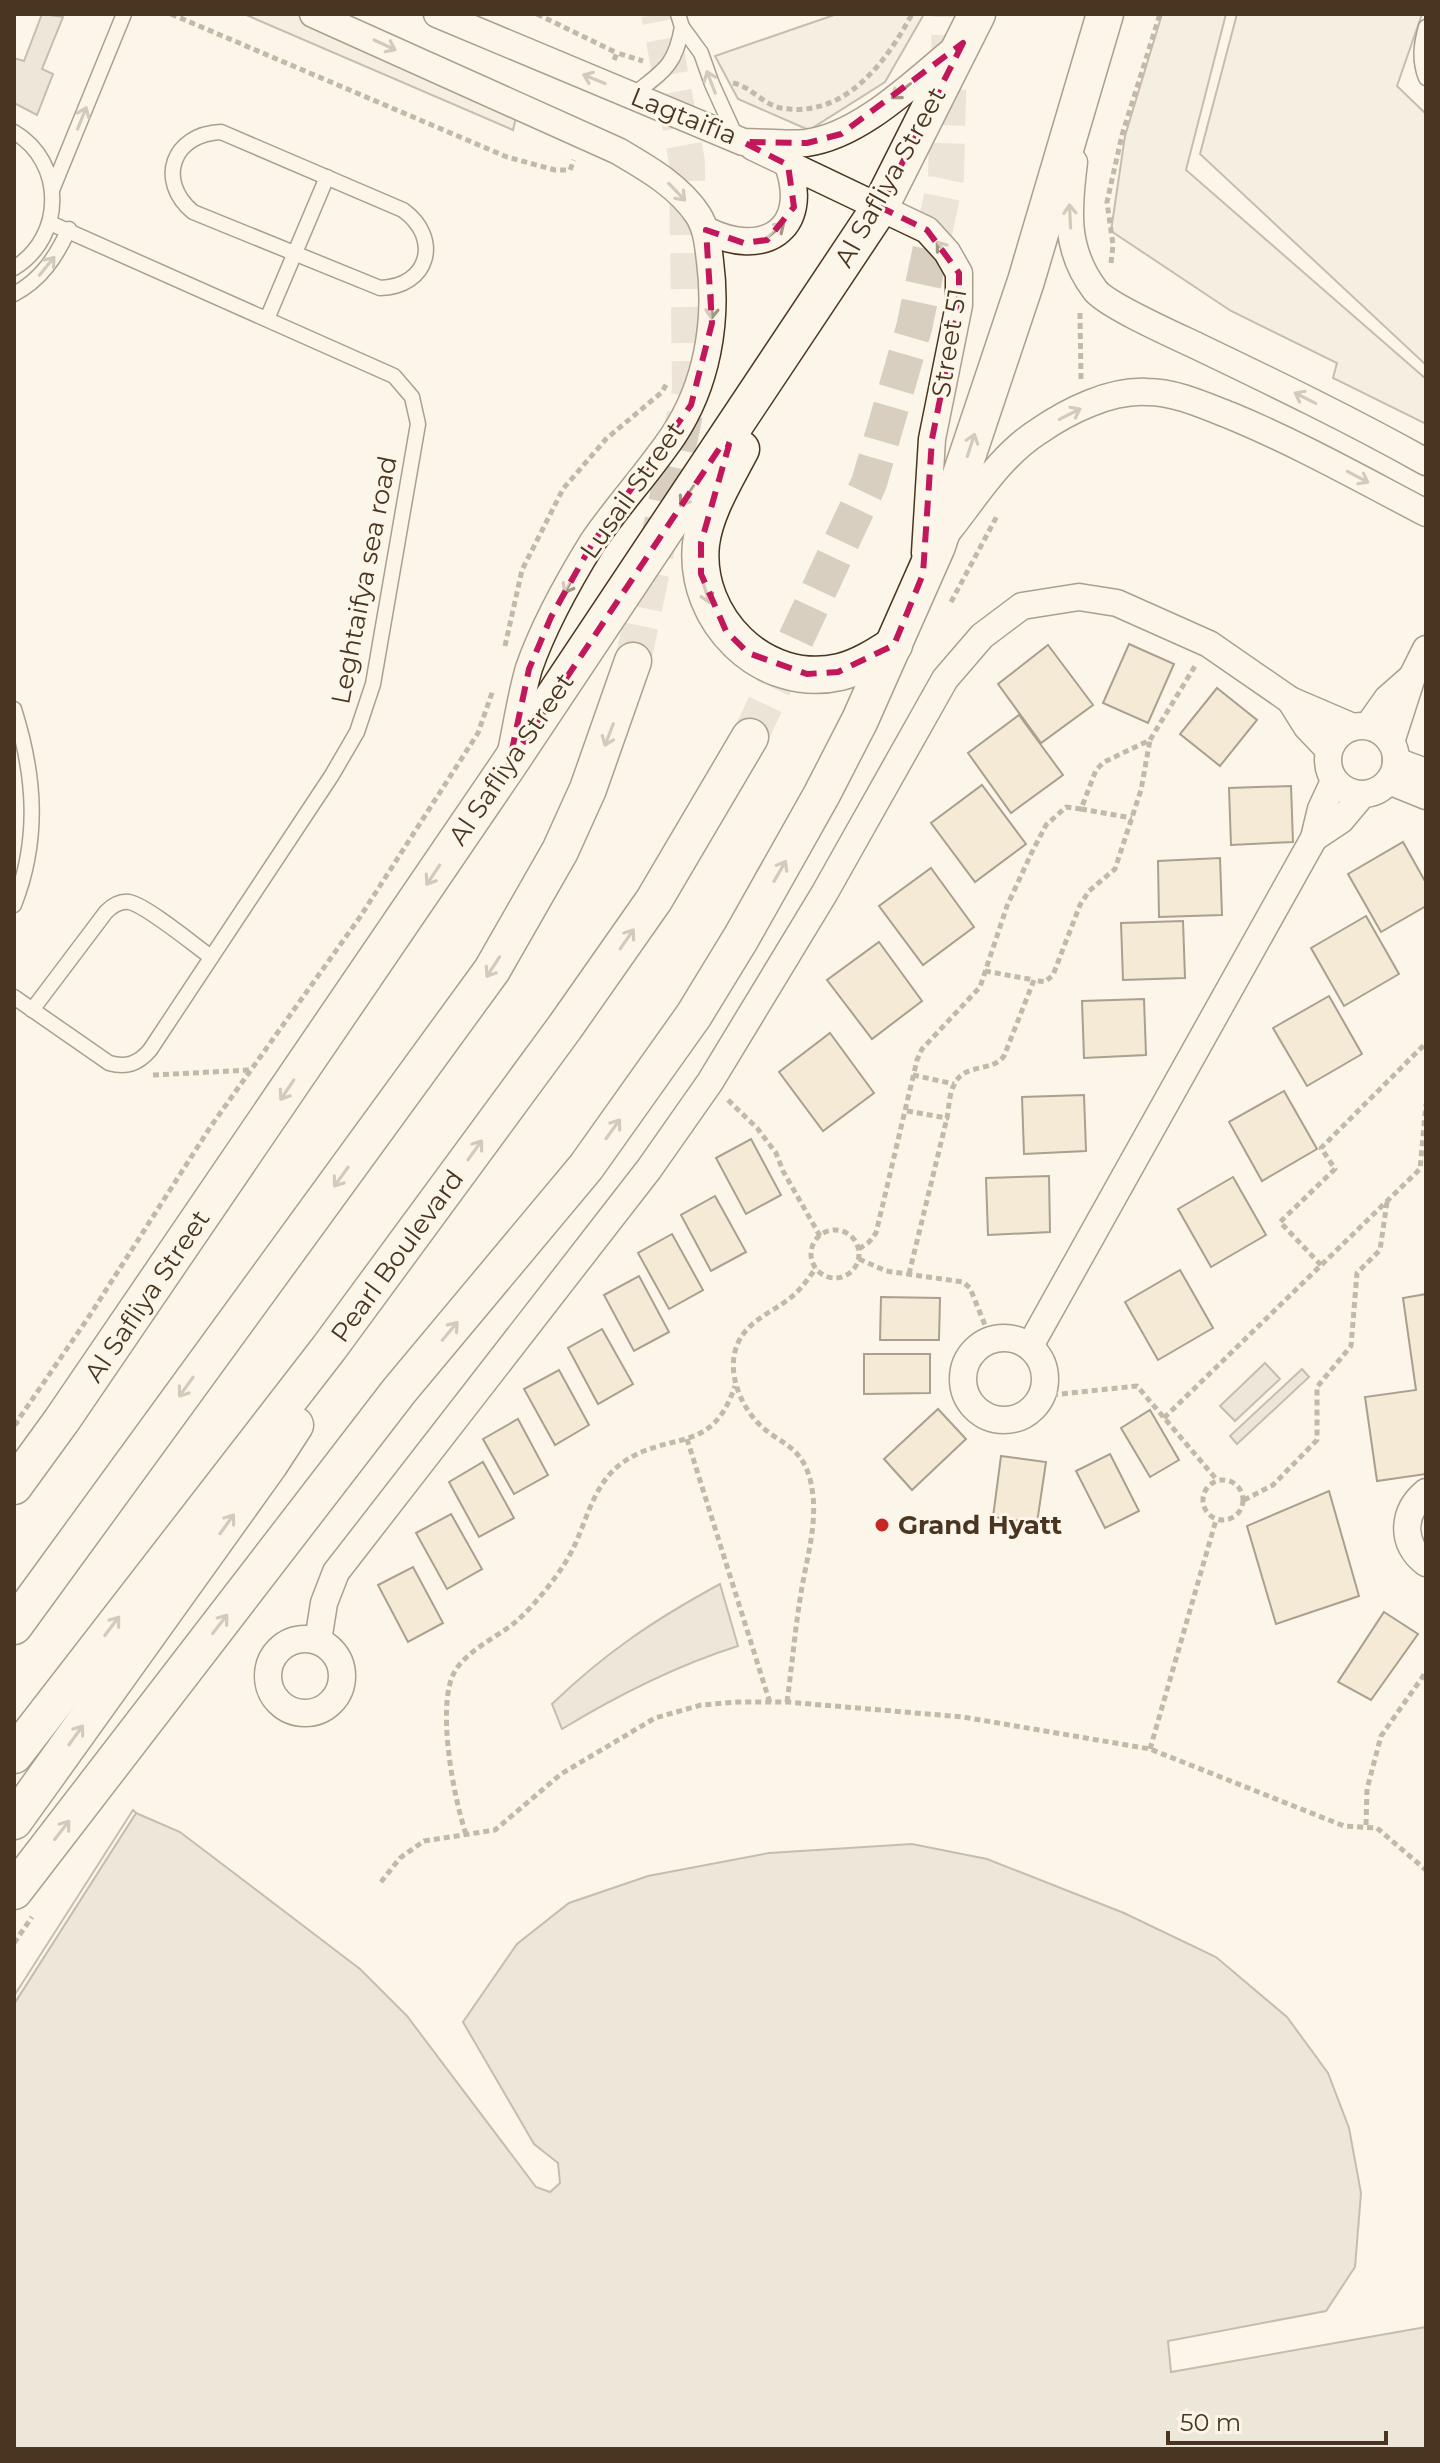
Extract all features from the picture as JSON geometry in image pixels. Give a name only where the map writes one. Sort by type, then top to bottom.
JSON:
[{"type":"street","name":"Lusail Street","points":[[313,14],[618,151],[664,179],[697,213],[706,230],[713,283],[712,323],[705,363],[691,405],[673,436],[592,544],[551,617],[529,669],[509,764]]},
{"type":"street","name":"Lagtaifia","points":[[437,14],[740,140],[807,143],[841,134],[867,118],[970,29]]},
{"type":"street","points":[[14,1891],[399,1391],[586,1167],[694,1015],[789,855],[860,720],[930,560],[1026,281],[1105,14]]},
{"type":"street","name":"Al Safliya Street","points":[[14,1486],[509,764],[880,207],[970,29]]},
{"type":"street","points":[[1084,78],[1069,204],[1072,250],[1098,294],[1426,462]]},
{"type":"street","name":"Street 51","points":[[740,140],[927,230],[947,252],[959,273],[959,305],[932,439],[930,560]]},
{"type":"street","points":[[706,230],[721,238],[744,243],[767,240],[783,226],[794,207],[796,186],[788,165]]},
{"type":"street","points":[[793,339],[710,512],[701,543],[701,574],[710,604],[726,631],[748,653],[776,668],[807,674],[838,672],[868,662],[894,645]]},
{"type":"street","points":[[930,560],[998,466],[1037,432],[1086,406],[1120,395],[1147,392],[1193,401],[1275,435],[1426,513]]},
{"type":"street","points":[[318,1641],[324,1603],[336,1572],[649,1169],[710,1082],[824,894],[945,679],[982,636],[1022,606],[1079,597],[1117,603],[1209,644],[1290,700],[1384,734],[1392,761],[1426,796]]},
{"type":"street","points":[[1412,677],[1360,727],[1338,735],[1329,750],[1327,761],[1334,781],[1351,794],[1362,795],[1382,789],[1392,761],[1412,677],[1426,649]]},
{"type":"street","points":[[14,1626],[492,970],[560,851],[598,764],[633,661]]},
{"type":"street","points":[[1290,700],[1307,727],[1329,750]]},
{"type":"street","name":"Pearl Boulevard","points":[[14,1755],[329,1348],[565,1027],[654,900],[750,737]]},
{"type":"street","points":[[1392,761],[1426,772]]},
{"type":"street","points":[[1030,1346],[1314,838],[1321,809],[1334,781]]},
{"type":"street","points":[[1314,838],[1341,820],[1362,795]]},
{"type":"street","points":[[1004,1338],[1030,1346],[1045,1369],[1046,1382],[1035,1407],[1024,1416],[1011,1420],[985,1416],[974,1408],[966,1397],[963,1383],[964,1370],[978,1347],[1004,1338]]},
{"type":"street","points":[[14,1821],[288,1438],[318,1379],[329,1348]]},
{"type":"street","points":[[14,1595],[159,1424]]},
{"type":"street","points":[[1426,1492],[1415,1501],[1406,1526],[1414,1552],[1426,1563]]},
{"type":"lane","points":[[14,268],[32,254],[50,223],[52,190],[124,14]]},
{"type":"lane","points":[[680,20],[701,53],[712,84],[740,140]]},
{"type":"lane","points":[[633,95],[675,58],[680,20]]},
{"type":"lane","points":[[1426,27],[1421,46],[1426,78]]},
{"type":"lane","points":[[14,132],[31,145],[41,158],[52,190]]},
{"type":"lane","points":[[221,132],[403,210],[421,227],[425,240],[422,265],[405,283],[393,288],[380,288],[295,254],[193,212],[184,204],[173,180],[177,155],[185,144],[196,137],[221,132]]},
{"type":"lane","points":[[267,319],[327,177]]},
{"type":"lane","name":"Leghtaifya sea road","points":[[50,223],[394,376],[412,397],[418,424],[378,660],[366,708],[346,754],[150,1050],[136,1063]]},
{"type":"lane","points":[[14,294],[50,265],[69,229]]},
{"type":"lane","points":[[1397,446],[1426,447]]},
{"type":"lane","points":[[14,709],[28,762],[33,801],[29,858],[14,905]]},
{"type":"lane","points":[[32,1010],[106,912],[118,903],[140,906],[211,957]]},
{"type":"lane","points":[[14,997],[109,1063],[118,1066],[136,1063]]},
{"type":"path","points":[[171,14],[507,157],[555,170],[570,170],[576,156],[588,163]]},
{"type":"path","points":[[537,14],[617,53],[666,69]]},
{"type":"path","points":[[712,84],[746,86],[763,101],[779,107],[807,110],[835,100],[878,69],[912,14]]},
{"type":"path","points":[[605,83],[617,53]]},
{"type":"path","points":[[504,654],[522,570],[563,489],[606,439],[662,392],[674,372]]},
{"type":"path","points":[[985,971],[1045,982],[1053,975],[1080,905],[1089,891],[1115,869],[1141,790],[1150,740],[1209,644]]},
{"type":"path","points":[[42,1447],[16,1423],[251,1070],[360,917],[478,733],[496,681]]},
{"type":"path","points":[[1081,809],[1096,770],[1104,762],[1150,740]]},
{"type":"path","points":[[859,1249],[876,1233],[913,1075],[922,1049],[980,987],[1007,906],[1046,825],[1066,807],[1132,818]]},
{"type":"path","points":[[909,1274],[954,1084],[970,1070],[1000,1061],[1034,980]]},
{"type":"path","points":[[1321,1265],[1280,1222],[1335,1169],[1321,1148],[1426,1043]]},
{"type":"path","points":[[136,1063],[155,1077],[251,1070]]},
{"type":"path","points":[[913,1075],[954,1084]]},
{"type":"path","points":[[710,1082],[757,1128],[776,1153],[820,1236]]},
{"type":"path","points":[[1164,1418],[1420,1169],[1426,1104]]},
{"type":"path","points":[[907,1111],[947,1118]]},
{"type":"path","points":[[1244,1500],[1273,1485],[1317,1440],[1317,1387],[1351,1346],[1357,1273],[1380,1250],[1387,1201]]},
{"type":"path","points":[[828,1231],[846,1233],[854,1239],[859,1249],[855,1268],[840,1278],[831,1278],[816,1268],[812,1252],[820,1236],[828,1231]]},
{"type":"path","points":[[859,1259],[886,1271],[963,1282],[970,1288],[991,1340]]},
{"type":"path","points":[[466,1834],[457,1806],[447,1725],[447,1699],[457,1667],[518,1619],[556,1575],[572,1551],[591,1504],[608,1475],[646,1450],[709,1430],[728,1408],[735,1386],[734,1356],[741,1336],[753,1323],[796,1292],[816,1268]]},
{"type":"path","points":[[735,1386],[756,1421],[793,1447],[804,1462],[813,1496],[811,1547],[800,1594],[787,1702]]},
{"type":"path","points":[[1042,1396],[1137,1386],[1217,1480]]},
{"type":"path","points":[[687,1439],[770,1703]]},
{"type":"path","points":[[1217,1480],[1230,1480],[1240,1488],[1244,1500],[1240,1513],[1229,1521],[1216,1520],[1206,1512],[1202,1500],[1206,1488],[1217,1480]]},
{"type":"path","points":[[1150,1749],[1216,1520]]},
{"type":"path","points":[[1366,1825],[1367,1789],[1381,1736],[1426,1672]]},
{"type":"path","points":[[381,1882],[400,1858],[424,1841],[495,1830],[561,1774],[655,1718],[701,1705],[738,1702],[787,1702],[963,1717],[1150,1749],[1344,1826],[1377,1828],[1426,1870]]},
{"type":"highlighted area","points":[[963,43],[880,207],[927,230],[959,273],[959,305],[932,439],[923,574],[894,645],[838,672],[807,674],[748,653],[726,631],[701,574],[701,543],[729,445],[723,443],[509,764],[529,669],[551,617],[592,544],[691,405],[712,323],[706,230],[744,243],[767,240],[794,207],[788,165],[743,142],[807,143],[841,134]]},
{"type":"shaded area","points":[[42,14],[63,17],[42,69],[53,74],[37,115],[14,103],[14,58],[24,61]]},
{"type":"shaded area","points":[[244,14],[297,14],[518,109],[513,130]]},
{"type":"shaded area","points":[[837,14],[924,14],[885,82],[809,130],[738,99],[715,56]]},
{"type":"shaded area","points":[[1162,14],[1226,14],[1186,170],[1426,379],[1426,424],[1333,378],[1337,363],[1231,311],[1111,231],[1125,136]]},
{"type":"shaded area","points":[[1237,14],[1422,14],[1397,86],[1426,114],[1426,365],[1200,154]]},
{"type":"shaded area","points":[[1265,1363],[1280,1379],[1235,1421],[1220,1406]]},
{"type":"shaded area","points":[[1302,1369],[1309,1377],[1237,1444],[1230,1436]]},
{"type":"shaded area","points":[[720,1584],[738,1646],[647,1682],[562,1729],[552,1704],[572,1685],[632,1638]]},
{"type":"shaded area","points":[[136,1813],[180,1832],[360,1969],[407,2016],[536,2187],[550,2192],[560,2183],[558,2163],[534,2144],[463,2022],[517,1944],[569,1903],[648,1876],[769,1853],[912,1844],[987,1859],[1124,1913],[1216,1957],[1287,2017],[1328,2073],[1349,2128],[1361,2193],[1355,2267],[1326,2311],[1168,2341],[1171,2372],[1426,2327],[1426,2449],[14,2449],[14,2004]]},
{"type":"pier","points":[[133,1810],[136,1813],[14,2004],[14,1996]]},
{"type":"building","points":[[1129,644],[1174,664],[1148,723],[1103,703]]},
{"type":"building","points":[[1048,645],[1093,705],[1041,743],[998,684]]},
{"type":"building","points":[[1217,688],[1257,720],[1220,766],[1180,734]]},
{"type":"building","points":[[1019,715],[1063,775],[1011,813],[968,753]]},
{"type":"building","points":[[982,785],[1026,844],[975,882],[931,823]]},
{"type":"building","points":[[1291,786],[1293,842],[1231,845],[1229,788]]},
{"type":"building","points":[[1403,842],[1426,883],[1426,906],[1381,932],[1348,874]]},
{"type":"building","points":[[1220,858],[1222,915],[1159,917],[1158,861]]},
{"type":"building","points":[[931,868],[974,927],[923,965],[879,906]]},
{"type":"building","points":[[1366,916],[1399,974],[1344,1006],[1311,948]]},
{"type":"building","points":[[1183,921],[1185,978],[1123,980],[1121,923]]},
{"type":"building","points":[[879,942],[922,1001],[872,1039],[827,980]]},
{"type":"building","points":[[1329,996],[1362,1054],[1307,1086],[1273,1028]]},
{"type":"building","points":[[1144,999],[1146,1055],[1084,1058],[1082,1001]]},
{"type":"building","points":[[830,1033],[874,1093],[823,1131],[779,1072]]},
{"type":"building","points":[[1284,1091],[1317,1149],[1262,1181],[1229,1122]]},
{"type":"building","points":[[1084,1095],[1086,1151],[1024,1154],[1022,1097]]},
{"type":"building","points":[[751,1139],[781,1195],[746,1214],[716,1158]]},
{"type":"building","points":[[1049,1176],[1050,1232],[988,1235],[986,1178]]},
{"type":"building","points":[[1233,1177],[1266,1235],[1211,1267],[1178,1209]]},
{"type":"building","points":[[715,1196],[746,1252],[711,1271],[681,1215]]},
{"type":"building","points":[[672,1234],[703,1290],[669,1309],[638,1253]]},
{"type":"building","points":[[1180,1270],[1213,1328],[1158,1360],[1125,1302]]},
{"type":"building","points":[[639,1276],[669,1332],[634,1351],[604,1295]]},
{"type":"building","points":[[1426,1294],[1426,1474],[1377,1481],[1365,1397],[1416,1390],[1403,1298]]},
{"type":"building","points":[[881,1297],[940,1298],[939,1340],[880,1340]]},
{"type":"building","points":[[602,1329],[633,1384],[598,1404],[568,1348]]},
{"type":"building","points":[[864,1354],[930,1354],[930,1393],[864,1394]]},
{"type":"building","points":[[559,1370],[589,1425],[555,1445],[524,1389]]},
{"type":"building","points":[[938,1409],[966,1439],[912,1490],[884,1459]]},
{"type":"building","points":[[1150,1410],[1179,1460],[1150,1477],[1121,1428]]},
{"type":"building","points":[[518,1419],[548,1475],[514,1494],[483,1439]]},
{"type":"building","points":[[1110,1454],[1139,1511],[1105,1528],[1076,1471]]},
{"type":"building","points":[[1001,1456],[1046,1462],[1037,1523],[993,1517]]},
{"type":"building","points":[[483,1462],[514,1518],[479,1537],[449,1482]]},
{"type":"building","points":[[1329,1491],[1359,1596],[1276,1624],[1247,1526]]},
{"type":"building","points":[[451,1514],[482,1569],[447,1589],[416,1533]]},
{"type":"building","points":[[413,1567],[443,1623],[408,1642],[378,1585]]},
{"type":"building","points":[[1384,1612],[1418,1634],[1371,1700],[1338,1682]]},
{"type":"tunnel","points":[[633,661],[690,390],[687,162],[659,14]]},
{"type":"tunnel","points":[[750,737],[869,483],[914,328],[946,177],[950,14]]},
{"type":"place","name":"Grand Hyatt","points":[[882,1525]]}]
